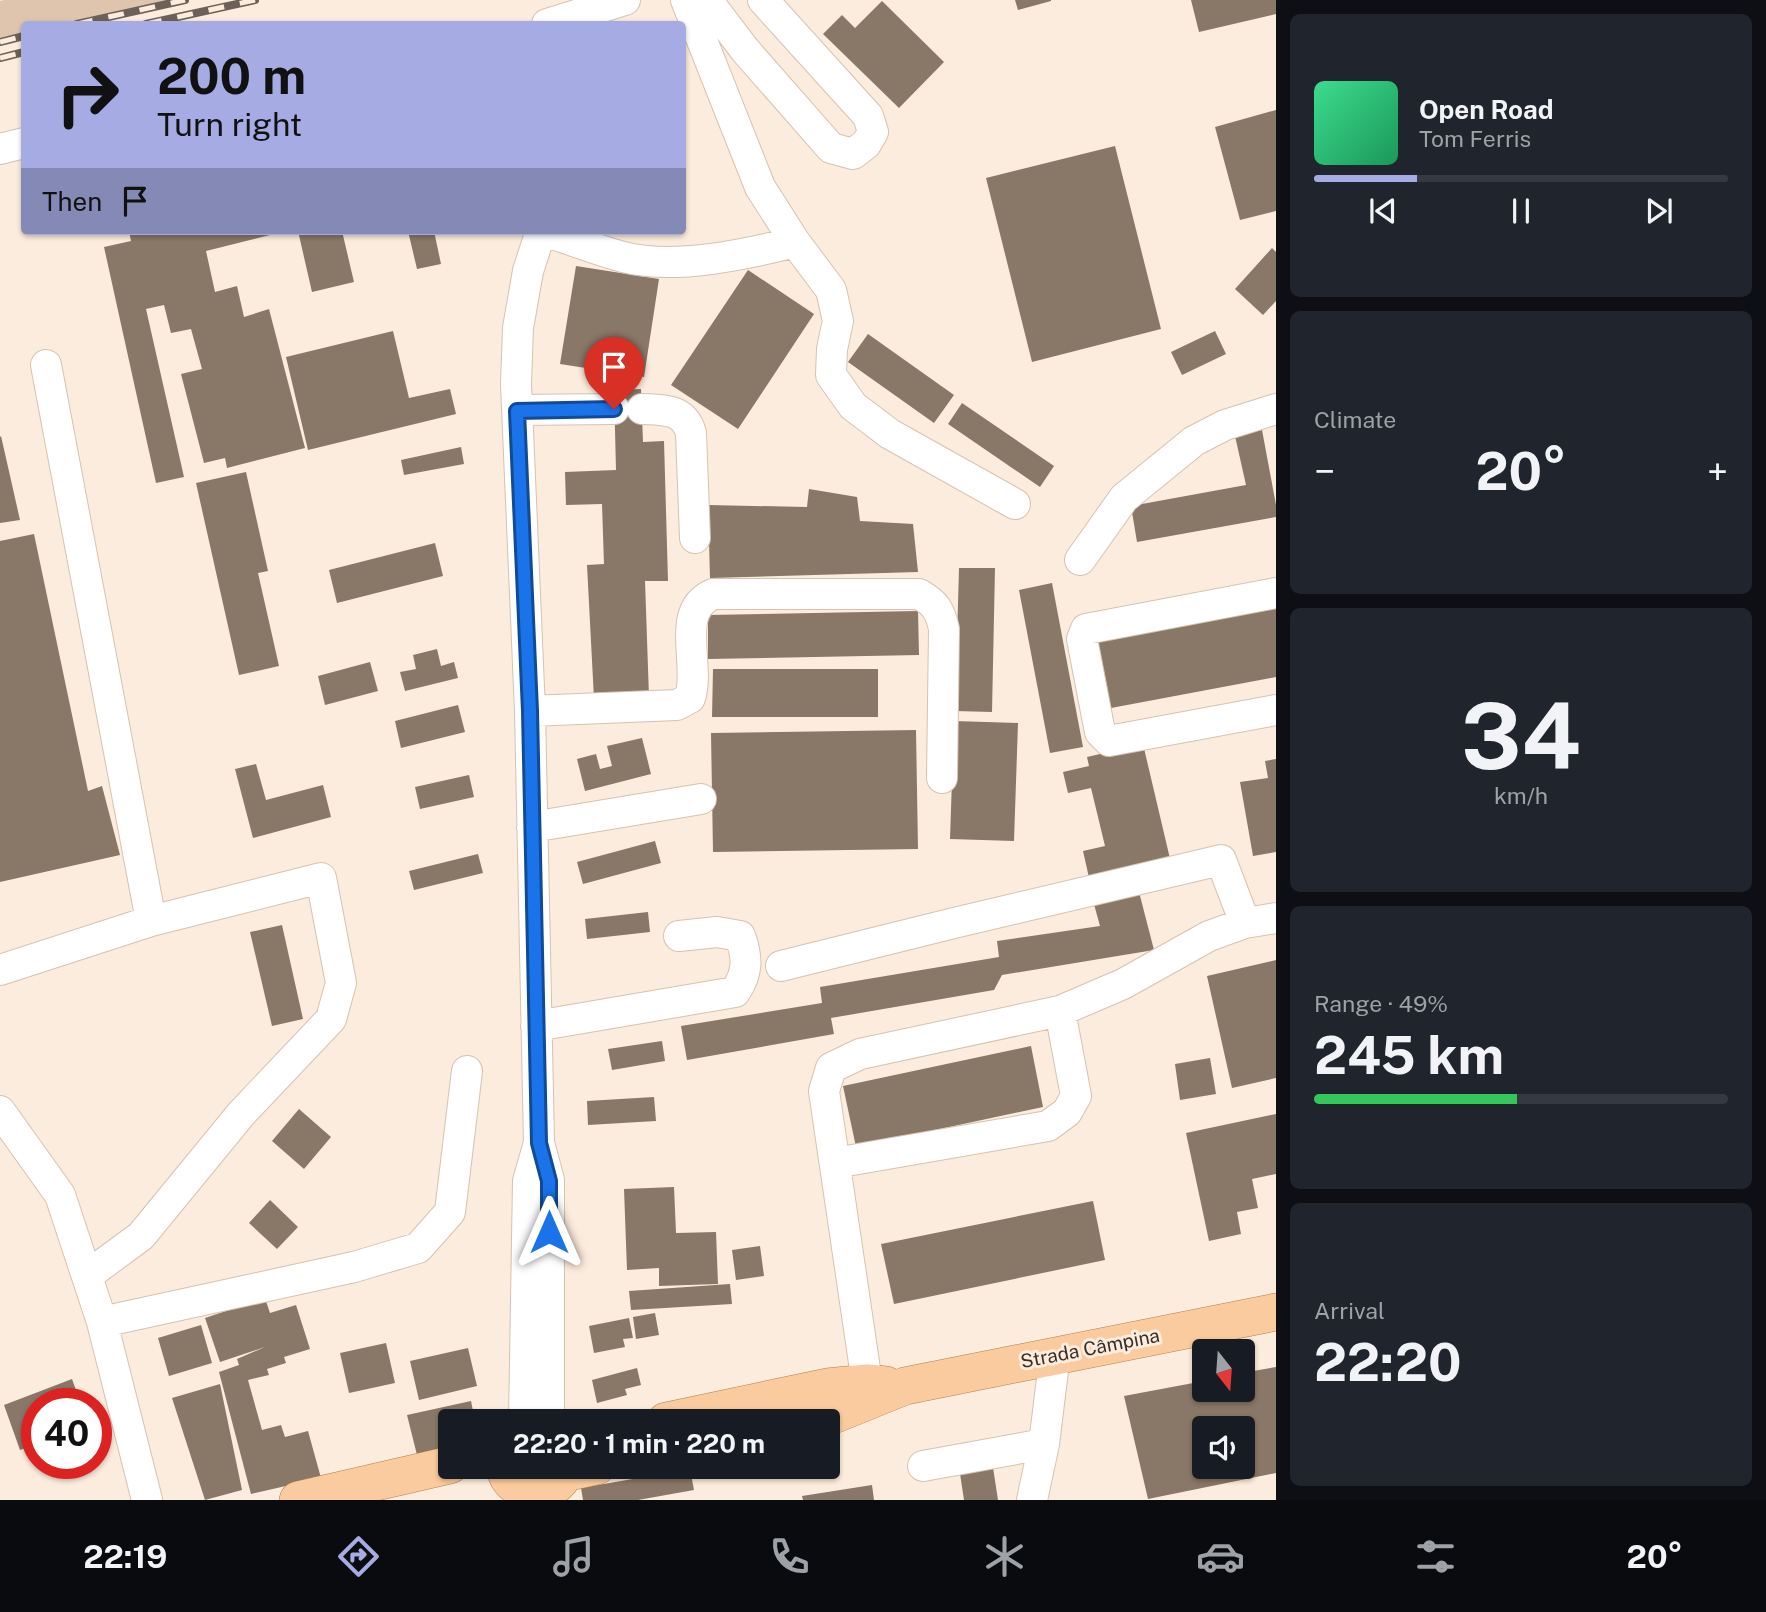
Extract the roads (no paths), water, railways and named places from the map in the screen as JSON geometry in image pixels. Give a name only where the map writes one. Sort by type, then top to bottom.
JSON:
[{"type":"main road","name":"Strada Câmpina","points":[[840,1412],[905,1386],[1276,1312]]},
{"type":"main road","name":"Strada Câmpina","points":[[723,1409],[827,1387],[867,1383],[905,1386]]},
{"type":"main road","points":[[298,1500],[438,1468]]},
{"type":"street","points":[[557,21],[625,0]]},
{"type":"street","points":[[628,21],[639,0]]},
{"type":"street","points":[[686,0],[761,187],[795,243],[831,290],[838,321],[832,349],[831,375],[853,406],[890,434],[1015,504]]},
{"type":"street","points":[[707,0],[744,50],[831,148],[853,154],[866,144],[873,132],[868,116],[763,0]]},
{"type":"street","points":[[0,149],[21,144]]},
{"type":"street","points":[[542,235],[528,271],[518,328],[517,411],[530,711],[539,1143],[549,1181],[549,1409]]},
{"type":"street","points":[[555,235],[625,258],[678,262],[747,254],[795,243]]},
{"type":"street","points":[[46,365],[151,920]]},
{"type":"street","points":[[1080,560],[1124,498],[1194,441],[1225,425],[1276,408]]},
{"type":"street","points":[[517,411],[671,410],[688,423],[691,433],[695,538]]},
{"type":"street","points":[[1276,593],[1086,629],[1082,639],[1100,732],[1109,741],[1276,710]]},
{"type":"street","points":[[530,711],[677,705],[690,698],[694,686],[691,624],[700,599],[713,594],[919,594],[933,602],[941,613],[944,629],[942,778]]},
{"type":"street","points":[[532,827],[701,799]]},
{"type":"street","points":[[782,967],[1221,860],[1245,923]]},
{"type":"street","points":[[0,970],[151,920],[321,878],[341,983],[331,1019],[241,1114],[141,1236],[88,1275]]},
{"type":"street","points":[[867,1383],[824,1091],[831,1068],[860,1054],[1060,1011],[1123,984],[1209,936],[1245,923],[1276,918]]},
{"type":"street","points":[[536,1026],[735,992],[744,979],[747,955],[740,936],[717,932],[679,936]]},
{"type":"street","points":[[835,1163],[1048,1126],[1067,1112],[1076,1096],[1060,1011]]},
{"type":"street","points":[[102,1322],[354,1267],[418,1248],[450,1212],[467,1071]]},
{"type":"street","points":[[0,1111],[60,1195],[102,1322],[147,1500]]},
{"type":"street","points":[[524,1409],[528,1181],[539,1143]]},
{"type":"street","points":[[1032,1500],[1044,1444],[1055,1354]]},
{"type":"street","points":[[923,1466],[1044,1444]]},
{"type":"railway","points":[[90,21],[185,0]]},
{"type":"railway","points":[[160,21],[255,0]]},
{"type":"railway","points":[[0,42],[21,37]]},
{"type":"railway","points":[[0,58],[21,53]]}]
